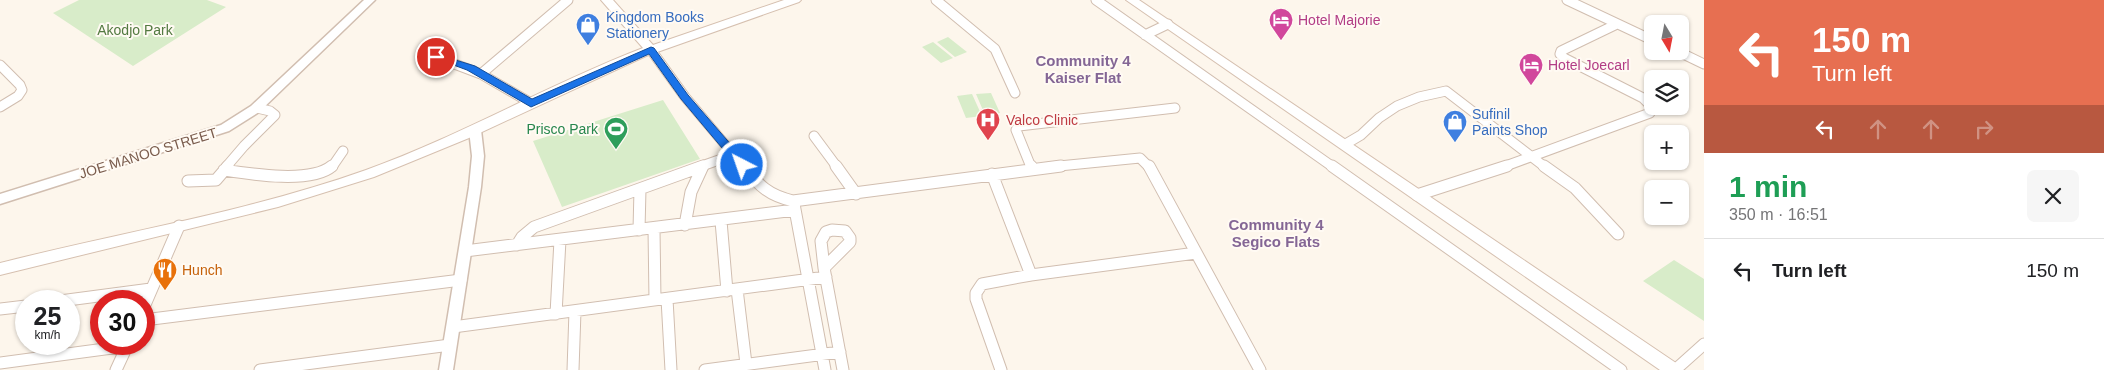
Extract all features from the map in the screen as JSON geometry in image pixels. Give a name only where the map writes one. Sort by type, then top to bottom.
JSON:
[{"type":"main road","points":[[607,0],[651,50]]},
{"type":"main road","points":[[0,269],[290,199],[331,187],[399,163],[475,130],[620,62],[795,0]]},
{"type":"main road","points":[[1132,0],[1674,370]]},
{"type":"main road","points":[[630,27],[651,36],[675,41]]},
{"type":"main road","points":[[620,62],[631,48],[633,34],[630,27]]},
{"type":"street","name":"JOE MANOO STREET","points":[[0,199],[206,136],[226,128],[257,108],[370,0]]},
{"type":"street","points":[[481,74],[568,0]]},
{"type":"street","points":[[936,0],[995,49],[1015,94]]},
{"type":"street","points":[[1096,0],[1621,370]]},
{"type":"street","points":[[1567,0],[1644,36]]},
{"type":"street","points":[[1145,34],[1168,24]]},
{"type":"street","points":[[1417,195],[1532,158],[1652,112],[1651,105],[1643,98],[1564,58],[1560,54],[1562,51],[1617,24]]},
{"type":"street","points":[[651,50],[684,97],[733,155],[770,194],[794,206]]},
{"type":"street","points":[[436,57],[471,68],[531,104]]},
{"type":"street","points":[[1689,57],[1704,64]]},
{"type":"street","points":[[0,65],[20,85],[22,90],[18,96],[0,108]]},
{"type":"street","points":[[1344,145],[1362,135],[1378,118],[1397,106],[1419,97],[1446,91],[1532,158],[1575,188],[1618,234]]},
{"type":"street","points":[[188,181],[216,180],[244,146],[273,119],[275,115],[270,111],[257,108]]},
{"type":"street","points":[[1032,169],[1016,130],[1019,126],[1175,108]]},
{"type":"street","points":[[446,370],[466,251],[478,156],[475,130]]},
{"type":"street","points":[[814,136],[856,194]]},
{"type":"street","points":[[224,170],[274,177],[295,176],[331,168],[343,152]]},
{"type":"street","points":[[517,245],[522,237],[534,227],[733,155]]},
{"type":"street","points":[[466,251],[721,221],[856,194],[992,174],[1140,158],[1148,166],[1260,370]]},
{"type":"street","points":[[685,225],[690,192],[704,166]]},
{"type":"street","points":[[992,174],[1031,275]]},
{"type":"street","points":[[638,230],[640,189]]},
{"type":"street","points":[[794,206],[825,370]]},
{"type":"street","points":[[721,221],[746,364]]},
{"type":"street","points":[[152,290],[179,226]]},
{"type":"street","points":[[654,229],[671,370]]},
{"type":"street","points":[[556,314],[560,240]]},
{"type":"street","points":[[1001,370],[976,299],[976,293],[982,284],[1031,275],[1196,254]]},
{"type":"street","points":[[453,327],[809,279],[825,272],[843,370]]},
{"type":"street","points":[[155,319],[461,280]]},
{"type":"street","points":[[0,309],[15,307]]},
{"type":"street","points":[[573,370],[575,311]]},
{"type":"street","points":[[1674,370],[1704,344]]},
{"type":"street","points":[[260,370],[450,345]]},
{"type":"street","points":[[0,363],[90,350]]},
{"type":"street","points":[[705,370],[840,352]]},
{"type":"street","points":[[116,370],[123,355]]},
{"type":"green space","name":"Akodjo Park","points":[[79,0],[207,0],[226,7],[133,66],[53,13]]},
{"type":"green space","points":[[948,37],[967,52],[955,57],[937,42]]},
{"type":"green space","points":[[933,42],[953,58],[941,63],[922,47]]},
{"type":"green space","points":[[991,93],[1000,113],[985,115],[976,94]]},
{"type":"green space","points":[[972,94],[982,116],[966,118],[957,96]]},
{"type":"green space","name":"Prisco Park","points":[[663,100],[700,159],[562,207],[533,141]]},
{"type":"green space","points":[[1674,260],[1704,279],[1704,321],[1643,281]]},
{"type":"place","name":"Hotel Majorie","points":[[1281,41]]},
{"type":"place","name":"Kingdom Books Stationery","points":[[588,46]]},
{"type":"place","name":"Hotel Joecarl","points":[[1531,86]]},
{"type":"place","name":"Valco Clinic","points":[[988,141]]},
{"type":"place","name":"Sufinil Paints Shop","points":[[1455,143]]},
{"type":"place","name":"Prisco Park","points":[[616,150]]},
{"type":"place","name":"Hunch","points":[[165,291]]},
{"type":"district","name":"Community 4 Kaiser Flat","points":[[1083,70]]},
{"type":"district","name":"Community 4 Segico Flats","points":[[1276,234]]},
{"type":"route","points":[[436,57],[471,68],[531,104],[620,62],[651,50],[684,97],[742,165]]}]
